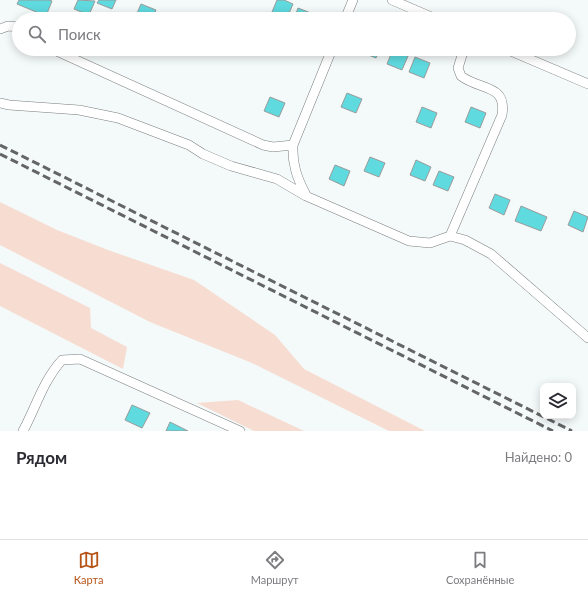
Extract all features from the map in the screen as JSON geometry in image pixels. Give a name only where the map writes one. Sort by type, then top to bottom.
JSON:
[{"type":"street","points":[[348,12],[352,0]]},
{"type":"street","points":[[392,0],[420,12]]},
{"type":"street","points":[[0,29],[8,26],[12,26]]},
{"type":"street","points":[[67,56],[263,145],[273,147],[293,145]]},
{"type":"street","points":[[306,196],[296,176],[292,155],[293,145],[329,56]]},
{"type":"street","points":[[450,236],[502,115],[504,106],[504,100],[499,94],[461,76],[458,68],[462,56]]},
{"type":"street","points":[[522,56],[588,84]]},
{"type":"street","points":[[0,103],[9,105],[80,110],[118,118],[189,145],[203,154],[231,166],[277,179],[306,196],[409,241],[430,243],[450,236],[465,240],[491,254],[588,338]]},
{"type":"street","points":[[23,431],[38,403],[42,388],[50,373],[62,360],[80,359],[240,431]]},
{"type":"shaded area","points":[[0,202],[57,230],[108,250],[194,280],[275,335],[304,369],[425,431],[389,431],[252,363],[150,322],[0,245]]},
{"type":"shaded area","points":[[0,263],[90,308],[91,328],[127,347],[123,369],[0,306]]},
{"type":"shaded area","points":[[238,400],[304,431],[254,431],[197,403]]},
{"type":"building","points":[[19,0],[52,1],[48,12],[36,12],[17,4]]},
{"type":"building","points":[[78,0],[95,1],[90,12],[82,12],[74,9]]},
{"type":"building","points":[[99,0],[116,0],[112,9],[97,3]]},
{"type":"building","points":[[277,0],[284,0],[293,4],[290,12],[272,12]]},
{"type":"building","points":[[141,4],[156,10],[155,12],[138,12]]},
{"type":"building","points":[[298,8],[308,12],[297,12]]},
{"type":"building","points":[[390,56],[408,56],[402,70],[387,64]]},
{"type":"building","points":[[415,57],[430,63],[424,78],[409,72]]},
{"type":"building","points":[[347,93],[362,99],[356,113],[341,107]]},
{"type":"building","points":[[270,97],[285,103],[279,117],[264,111]]},
{"type":"building","points":[[422,107],[437,113],[431,128],[416,122]]},
{"type":"building","points":[[471,107],[486,113],[480,128],[465,122]]},
{"type":"building","points":[[370,157],[385,163],[379,177],[364,171]]},
{"type":"building","points":[[416,160],[431,167],[425,181],[410,175]]},
{"type":"building","points":[[335,165],[350,171],[344,186],[329,179]]},
{"type":"building","points":[[439,171],[454,177],[448,191],[433,185]]},
{"type":"building","points":[[495,194],[510,200],[504,215],[489,208]]},
{"type":"building","points":[[521,206],[547,217],[541,231],[515,221]]},
{"type":"building","points":[[574,211],[588,217],[583,232],[568,225]]},
{"type":"building","points":[[132,405],[150,413],[142,428],[125,420]]},
{"type":"building","points":[[170,422],[188,431],[166,431]]},
{"type":"railway","points":[[0,145],[572,431]]},
{"type":"railway","points":[[0,154],[553,431]]}]
